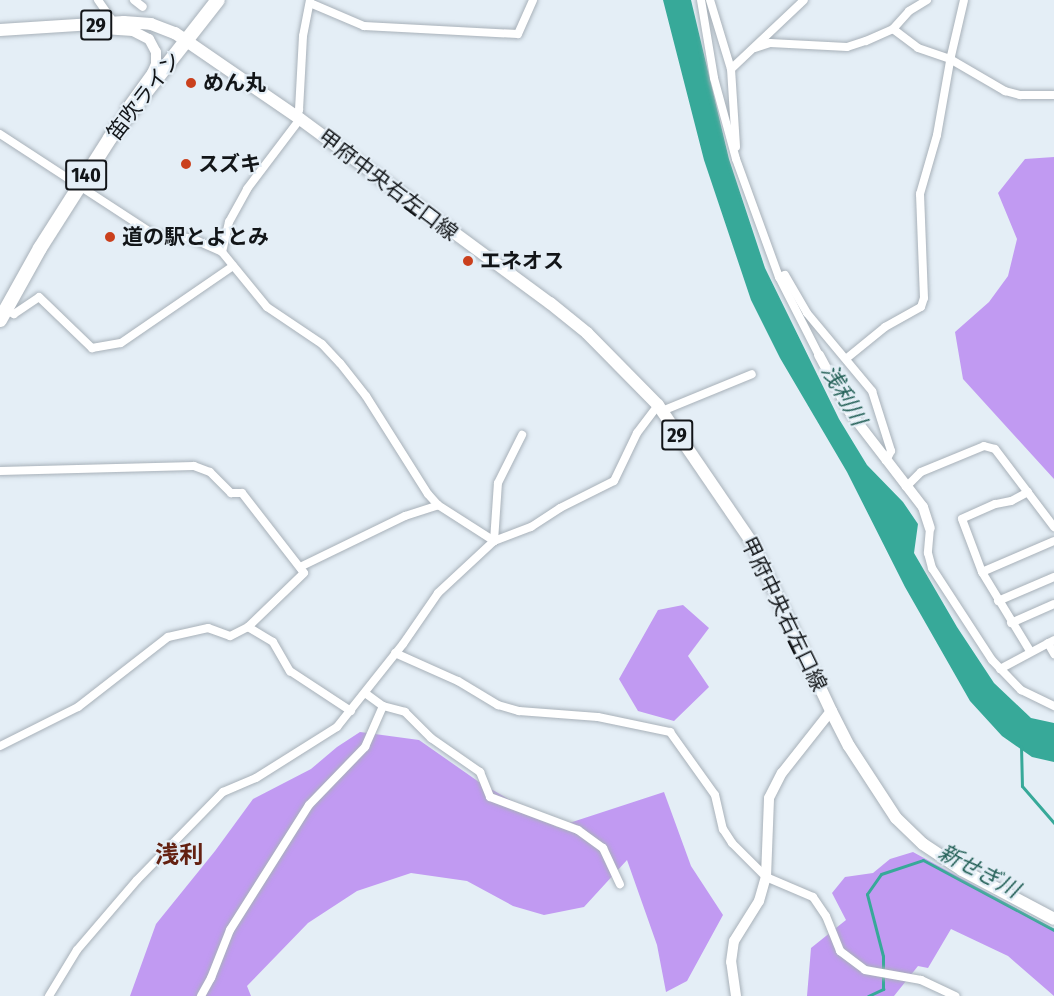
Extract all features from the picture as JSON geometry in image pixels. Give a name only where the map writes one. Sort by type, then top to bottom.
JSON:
[{"type":"highway","name":"笛吹ライン","points":[[3,315],[79,185],[110,138],[218,0]]},
{"type":"main road","name":"甲府中央右左口線","points":[[0,30],[74,27],[114,22],[151,24],[187,41],[298,118],[550,303],[603,348],[660,408],[752,543],[849,746],[896,818],[922,844],[962,870],[1054,919]]},
{"type":"street","points":[[98,0],[114,22]]},
{"type":"street","points":[[134,0],[143,8]]},
{"type":"street","points":[[222,252],[228,222],[247,189],[298,118],[303,36],[310,1],[364,26],[518,34],[533,0]]},
{"type":"street","points":[[701,0],[714,78],[736,159],[779,277],[849,411],[923,507],[930,528],[928,553],[932,568],[1000,669],[1021,690],[1054,706]]},
{"type":"street","points":[[710,0],[731,69],[736,119],[736,159]]},
{"type":"street","points":[[731,69],[804,0]]},
{"type":"street","points":[[755,48],[770,43],[847,46],[894,29],[909,11],[927,0]]},
{"type":"street","points":[[847,358],[885,327],[921,307],[924,297],[920,194],[937,135],[950,59],[964,0]]},
{"type":"street","points":[[74,27],[133,31],[149,39],[156,52],[156,64],[152,73],[134,95],[110,138]]},
{"type":"street","points":[[894,29],[918,48],[950,59],[1005,91],[1020,95],[1054,95]]},
{"type":"street","points":[[0,134],[155,235],[191,238],[222,252],[267,307],[322,344],[340,363],[366,396],[428,494],[438,504],[494,542]]},
{"type":"street","points":[[3,315],[14,314],[39,297],[92,348],[121,343],[233,266]]},
{"type":"street","points":[[779,277],[785,275],[807,313],[847,358],[872,391],[891,451],[886,461]]},
{"type":"street","points":[[49,996],[77,950],[122,897],[223,792],[256,778],[337,727],[365,693],[438,593],[494,542],[531,527],[560,508],[614,481],[637,433],[660,408],[752,374]]},
{"type":"street","points":[[494,542],[498,483],[522,435]]},
{"type":"street","points":[[906,487],[921,472],[984,446],[995,449],[1054,527]]},
{"type":"street","points":[[0,471],[194,466],[210,472],[231,493],[242,493],[304,573],[248,627],[230,636],[208,628],[168,637],[78,707],[0,746]]},
{"type":"street","points":[[1028,492],[1011,501],[995,504],[962,519],[982,572],[998,602],[1030,651]]},
{"type":"street","points":[[300,567],[426,507],[438,504]]},
{"type":"street","points":[[982,572],[1054,541]]},
{"type":"street","points":[[998,602],[1054,577]]},
{"type":"street","points":[[1011,623],[1054,604]]},
{"type":"street","points":[[248,627],[273,642],[290,671],[351,711]]},
{"type":"street","points":[[1000,669],[1051,641],[1054,654]]},
{"type":"street","points":[[395,653],[458,681],[498,705],[519,711],[598,717],[670,732],[715,795],[723,829],[732,843],[766,877],[813,897],[826,915],[840,951],[865,970],[921,980],[955,996]]},
{"type":"street","points":[[365,693],[383,706],[405,712],[431,738],[480,772],[490,797],[578,830],[603,848],[620,884]]},
{"type":"street","points":[[201,996],[211,978],[230,930],[309,805],[365,747],[383,706]]},
{"type":"street","points":[[736,996],[731,962],[734,941],[759,901],[766,877],[769,798],[782,773],[831,711]]},
{"type":"shaded area","points":[[663,0],[691,0],[729,159],[765,268],[839,419],[867,465],[903,502],[918,524],[914,553],[957,627],[994,683],[1031,718],[1054,723],[1054,762],[1032,757],[1002,736],[970,701],[905,587],[847,472],[780,358],[751,300],[704,160]]},
{"type":"shaded area","points":[[1054,157],[1054,479],[963,379],[955,332],[989,302],[1008,276],[1017,239],[998,193],[1025,159]]},
{"type":"shaded area","points":[[683,605],[709,628],[688,656],[709,687],[674,721],[638,711],[619,679],[658,610]]},
{"type":"shaded area","points":[[360,732],[419,740],[479,782],[557,827],[664,792],[691,866],[723,915],[687,981],[666,992],[657,945],[627,860],[584,907],[544,915],[513,906],[467,881],[411,873],[357,891],[308,923],[247,986],[251,996],[130,996],[156,924],[215,851],[253,799],[311,769],[337,747]]},
{"type":"shaded area","points":[[913,852],[1054,929],[1054,996],[1008,956],[951,929],[928,968],[918,966],[894,996],[807,996],[811,948],[846,920],[832,893],[845,877],[873,873],[890,859]]},
{"type":"waterway","name":"新せぎ川","points":[[1021,746],[1022,786],[1054,823]]},
{"type":"waterway","name":"新せぎ川","points":[[868,996],[883,989],[883,956],[867,894],[881,874],[923,860],[1054,930]]},
{"type":"place","name":"めん丸","points":[[191,83]]},
{"type":"place","name":"スズキ","points":[[186,164]]},
{"type":"place","name":"道の駅とよとみ","points":[[110,237]]},
{"type":"place","name":"エネオス","points":[[468,261]]},
{"type":"district","name":"浅利","points":[[179,856]]},
{"type":"water label","name":"浅利川","points":[[844,395]]}]
